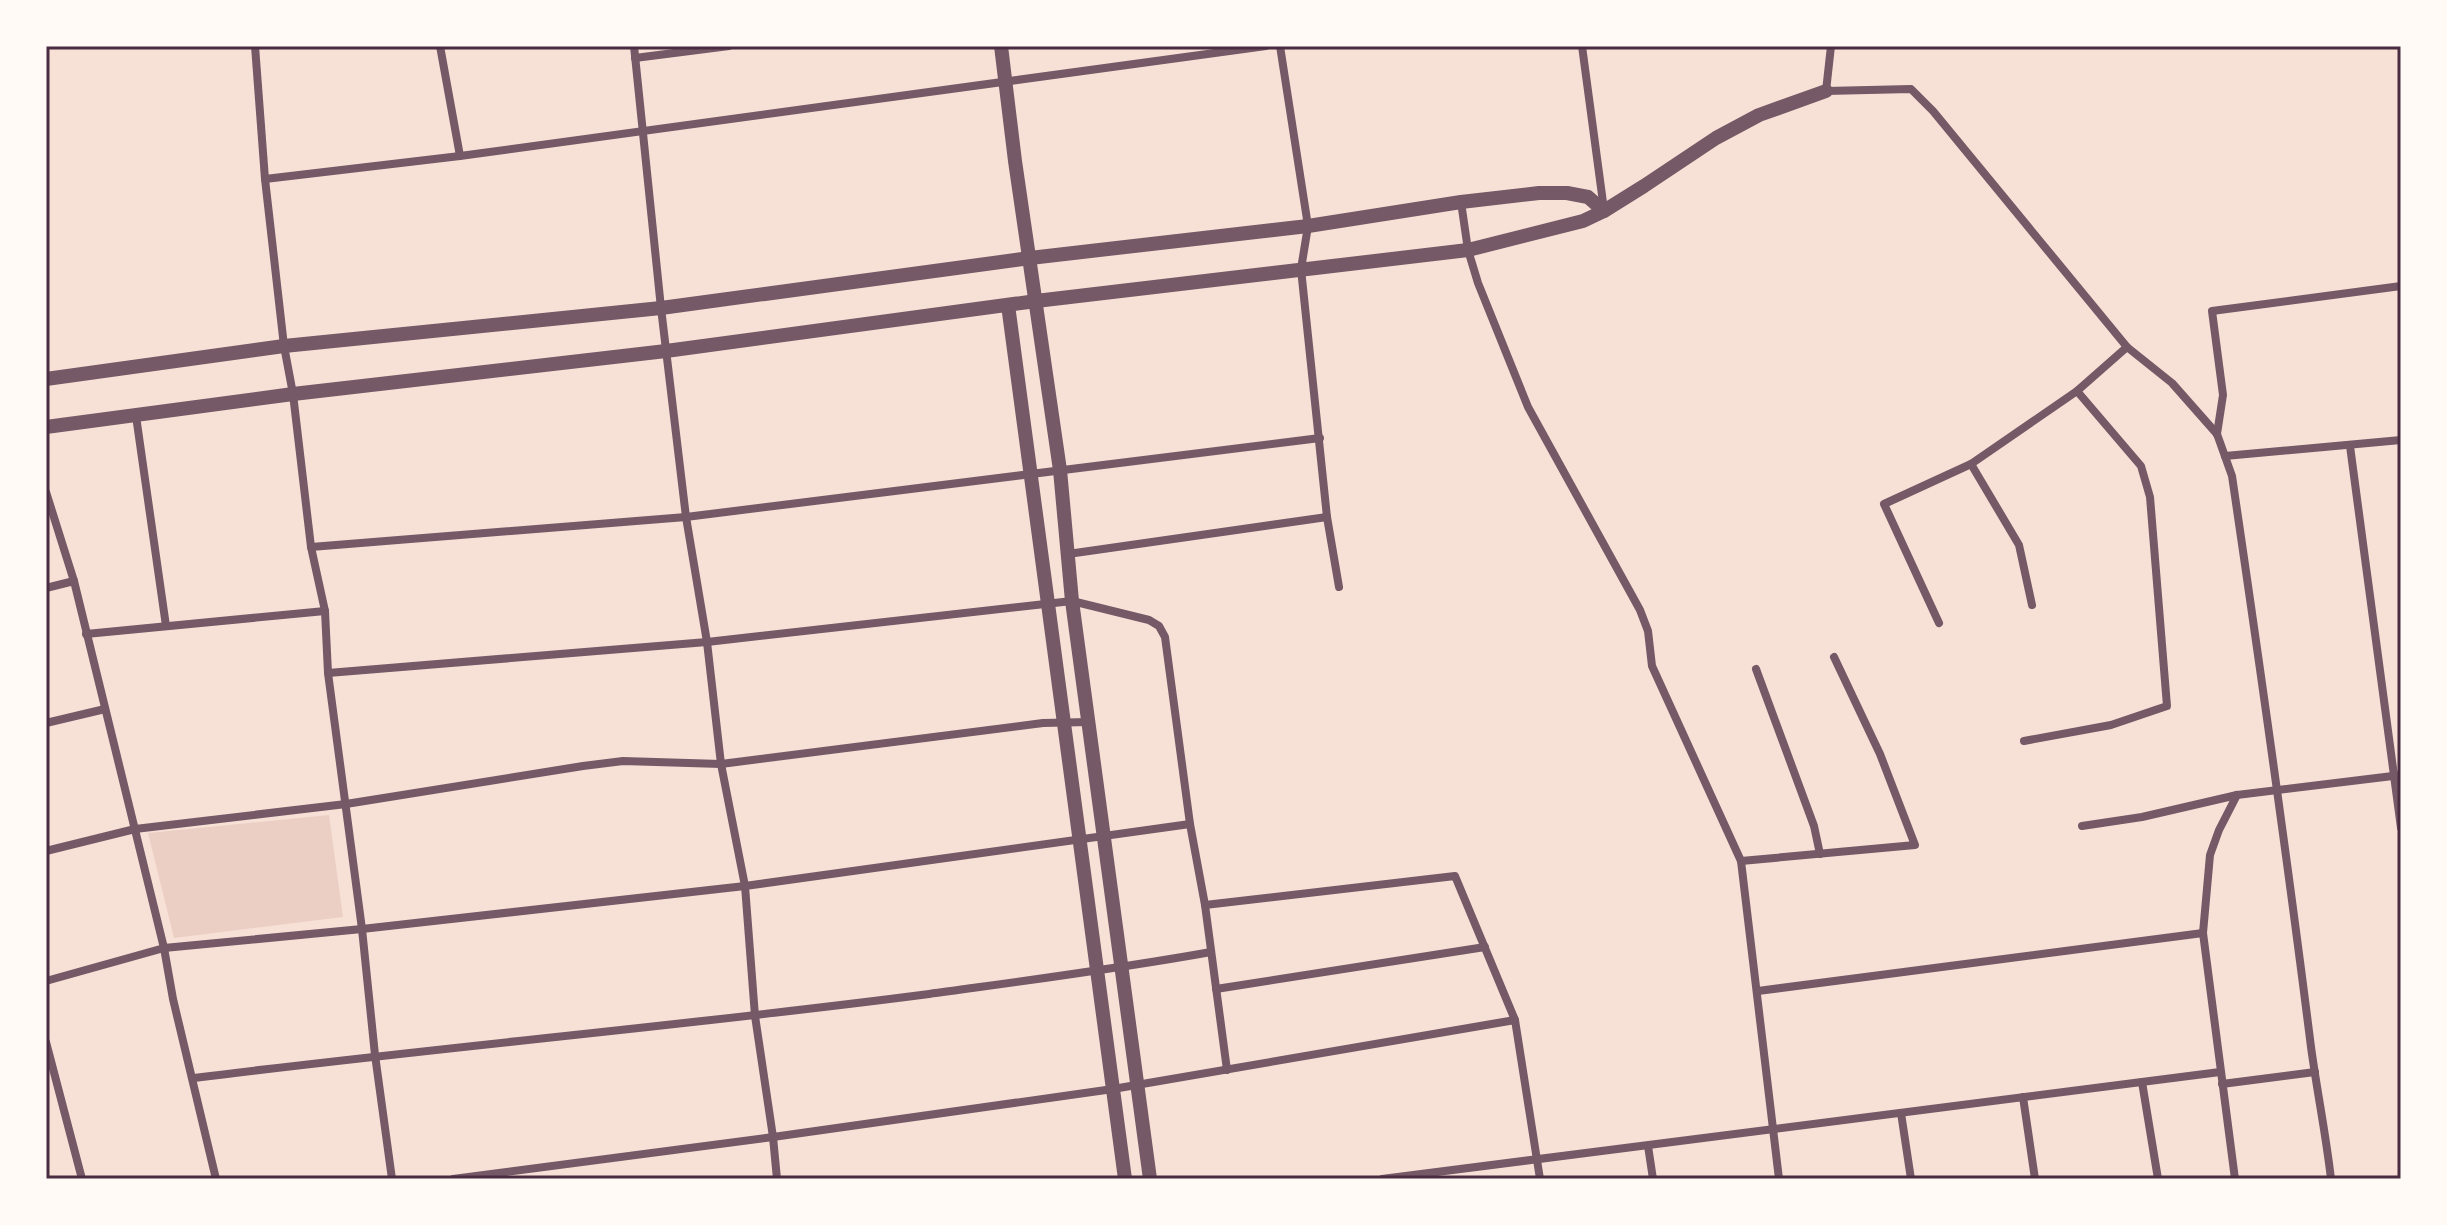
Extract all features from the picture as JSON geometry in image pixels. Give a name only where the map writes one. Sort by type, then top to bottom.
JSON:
[{"type":"street","points":[[255,46],[265,179],[284,346],[293,394],[311,547],[325,611],[328,673],[392,1179]]},
{"type":"street","points":[[440,46],[460,156]]},
{"type":"street","points":[[634,46],[686,517],[707,642],[721,764],[745,886],[755,1016],[777,1179]]},
{"type":"street","points":[[635,58],[729,46]]},
{"type":"street","points":[[1001,46],[1060,470],[1072,601],[1150,1179]]},
{"type":"street","points":[[265,179],[460,156],[1266,46]]},
{"type":"street","points":[[1280,46],[1308,226],[1301,269],[1327,517],[1339,587]]},
{"type":"street","points":[[1582,46],[1604,211]]},
{"type":"street","points":[[1826,91],[1831,46]]},
{"type":"street","points":[[46,427],[293,394],[666,351],[1036,301],[1468,250],[1583,221],[1604,211],[1716,138],[1759,115],[1826,91],[1911,89],[1933,111],[2127,347],[2172,383],[2217,434],[2232,476],[2279,789],[2331,1179]]},
{"type":"street","points":[[46,379],[284,346],[661,308],[1030,258],[1308,226],[1539,193],[1588,197],[1604,211]]},
{"type":"street","points":[[1461,202],[1468,250],[1478,283],[1528,407],[1640,610],[1648,631],[1652,666],[1741,861],[1779,1179]]},
{"type":"street","points":[[2217,434],[2223,395],[2212,311],[2401,286]]},
{"type":"street","points":[[1008,305],[1125,1179]]},
{"type":"street","points":[[1939,623],[1884,504],[1971,464],[2077,391],[2127,347]]},
{"type":"street","points":[[2024,741],[2111,725],[2167,706],[2150,497],[2141,466],[2077,391]]},
{"type":"street","points":[[136,416],[166,626]]},
{"type":"street","points":[[311,547],[686,517],[1320,438]]},
{"type":"street","points":[[2225,456],[2401,440]]},
{"type":"street","points":[[2350,446],[2398,775],[2401,828]]},
{"type":"street","points":[[1971,464],[2019,545],[2032,605]]},
{"type":"street","points":[[46,492],[74,581],[164,948],[173,999],[216,1179]]},
{"type":"street","points":[[1068,554],[1327,517]]},
{"type":"street","points":[[46,588],[74,581]]},
{"type":"street","points":[[328,673],[707,642],[1072,601],[1149,620],[1159,626],[1165,637],[1227,1070]]},
{"type":"street","points":[[86,634],[325,611]]},
{"type":"street","points":[[1741,861],[1915,845],[1880,754],[1834,657]]},
{"type":"street","points":[[1756,669],[1814,826],[1820,854]]},
{"type":"street","points":[[46,723],[105,709]]},
{"type":"street","points":[[46,851],[135,829],[346,804],[610,763],[721,764],[1043,723],[1090,722]]},
{"type":"street","points":[[2082,826],[2142,817],[2237,795],[2398,775]]},
{"type":"street","points":[[2235,1179],[2203,933],[2210,855],[2237,795]]},
{"type":"street","points":[[46,981],[164,948],[745,886],[1190,824]]},
{"type":"street","points":[[1205,905],[1455,876],[1515,1020],[1540,1179]]},
{"type":"street","points":[[1758,991],[2203,933]]},
{"type":"street","points":[[1216,989],[1485,947]]},
{"type":"street","points":[[194,1078],[375,1055],[755,1016],[1097,972],[1211,952]]},
{"type":"street","points":[[453,1179],[1138,1086],[1515,1020]]},
{"type":"street","points":[[46,1042],[82,1179]]},
{"type":"street","points":[[1382,1179],[2220,1072]]},
{"type":"street","points":[[2222,1084],[2315,1072]]},
{"type":"street","points":[[2142,1082],[2158,1179]]},
{"type":"street","points":[[2023,1097],[2035,1179]]},
{"type":"street","points":[[1901,1113],[1911,1179]]},
{"type":"street","points":[[1648,1146],[1653,1179]]},
{"type":"shaded area","points":[[329,815],[343,917],[174,938],[148,833]]}]
